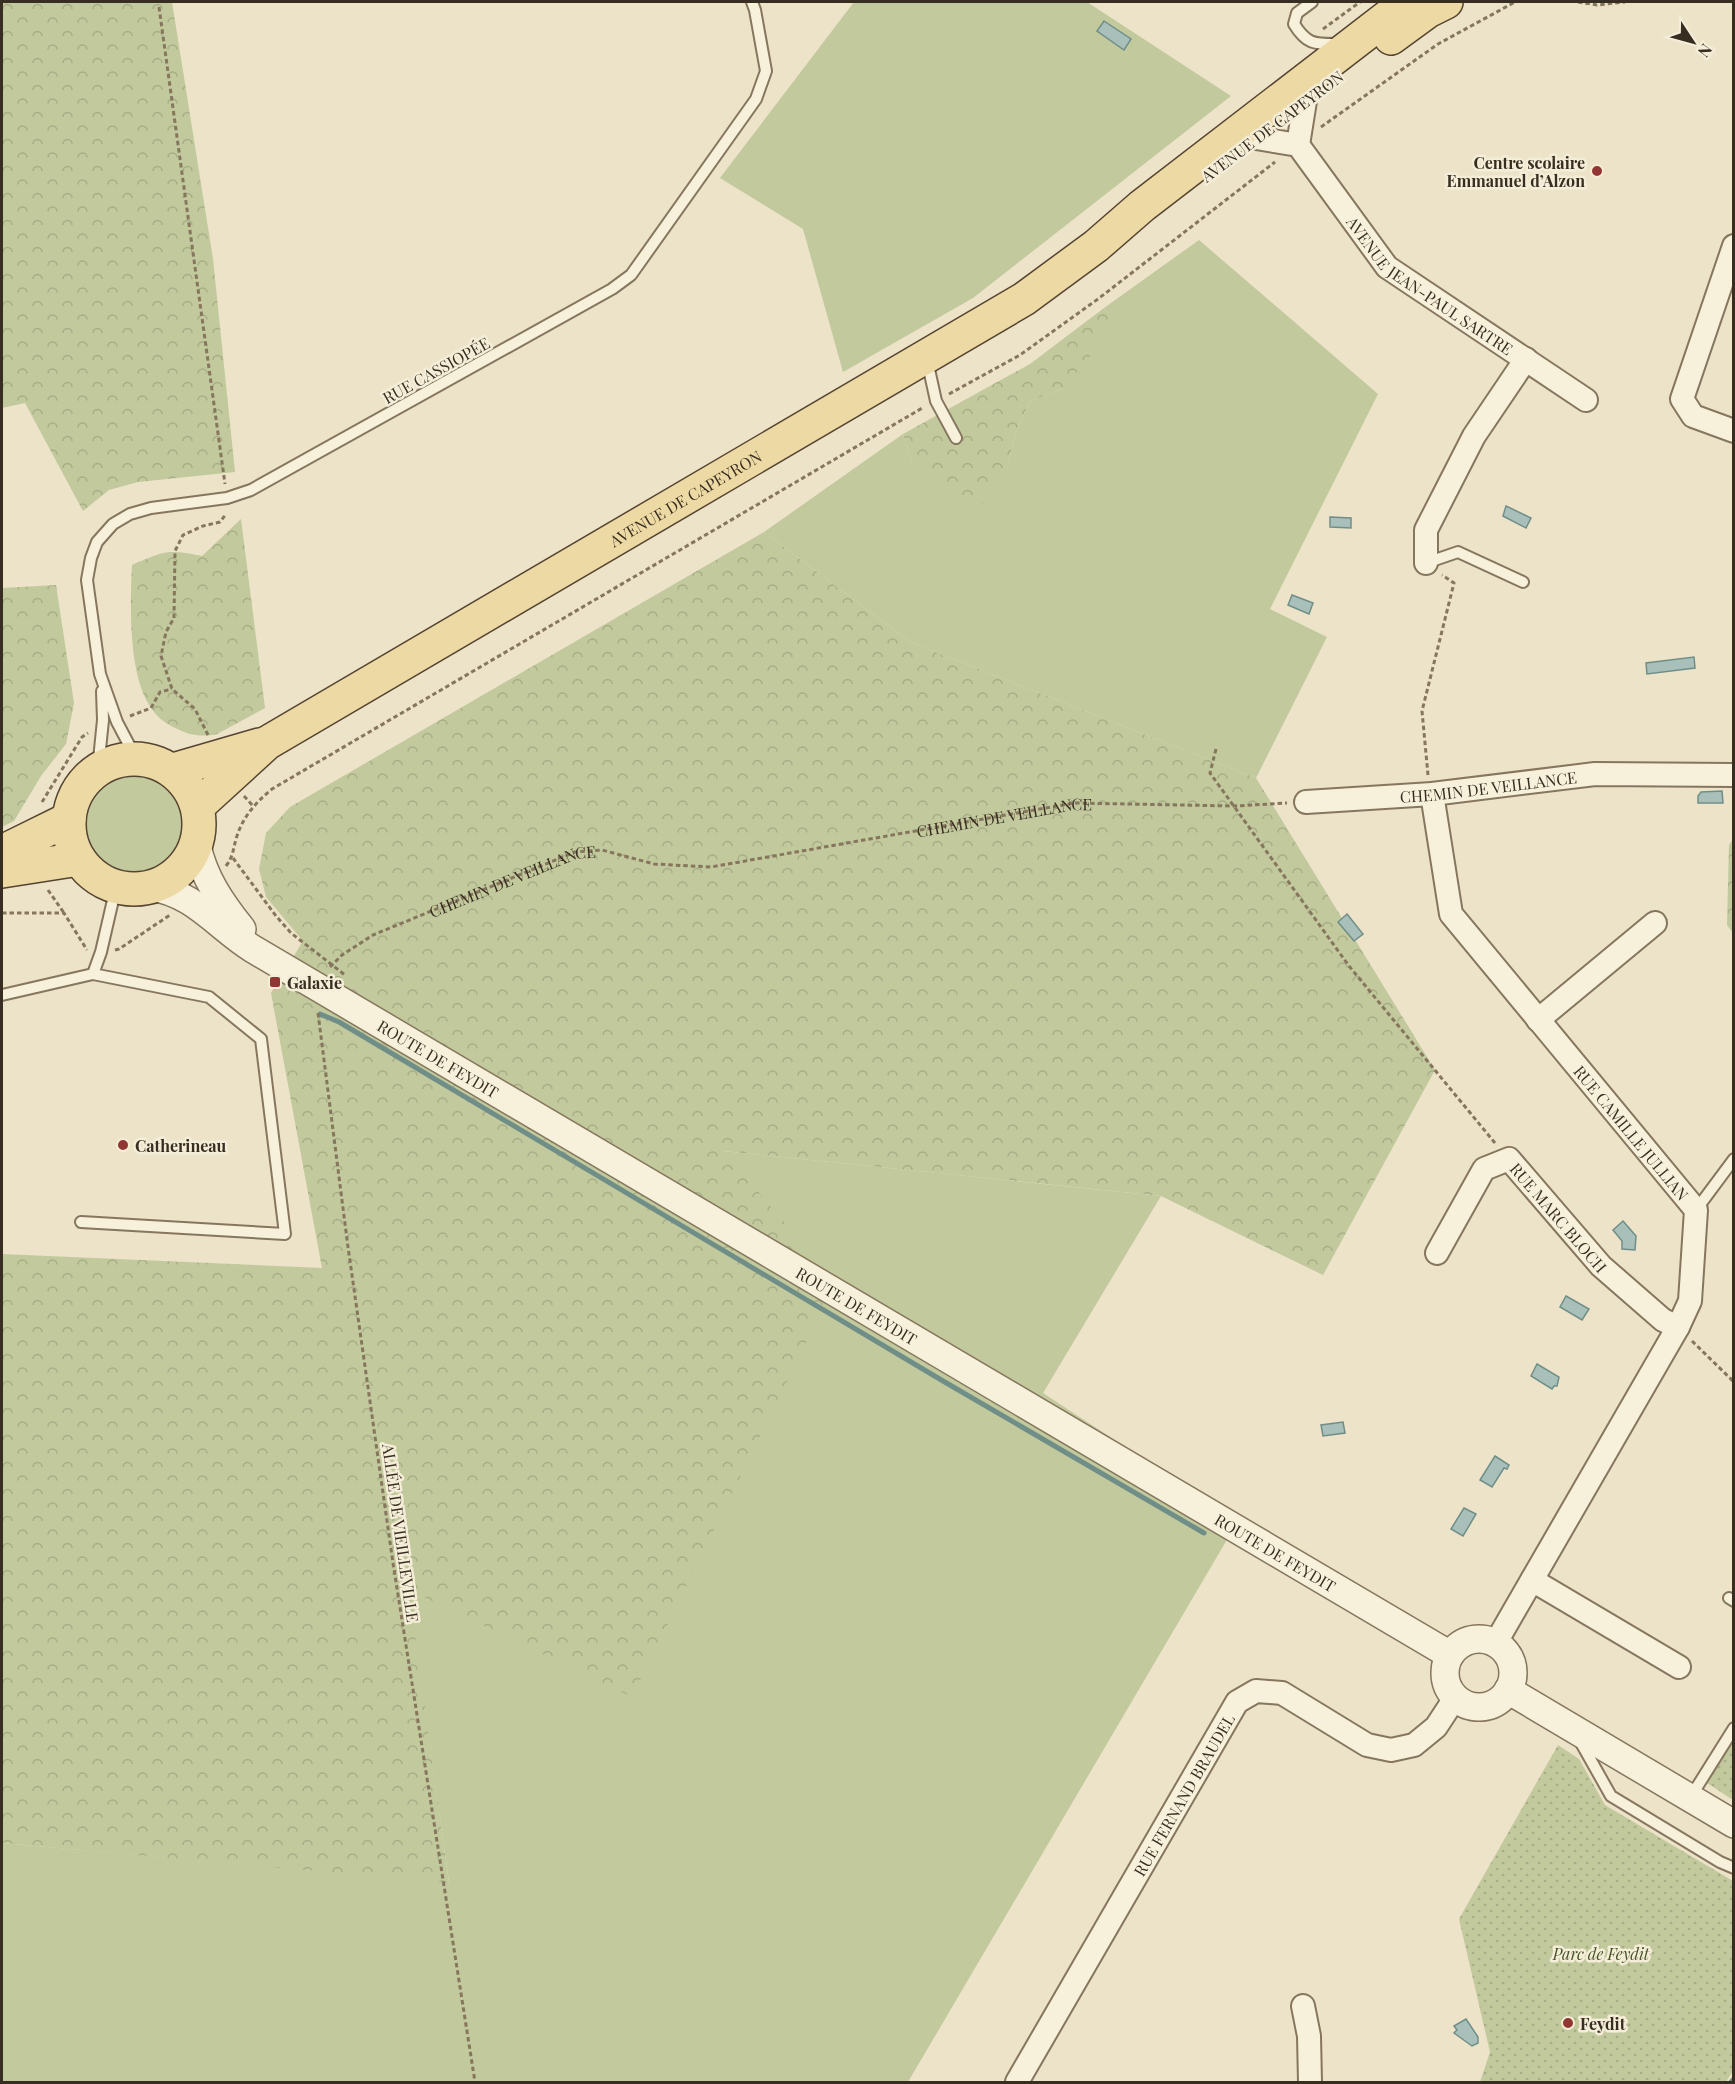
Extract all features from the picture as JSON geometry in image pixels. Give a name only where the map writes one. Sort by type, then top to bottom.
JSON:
[{"type":"main road","name":"AVENUE DE CAPEYRON","points":[[173,770],[222,767],[1024,299],[1096,246],[1142,206],[1407,2]]},
{"type":"main road","name":"AVENUE DE CAPEYRON","points":[[1096,246],[1150,218],[1428,11],[1446,2]]},
{"type":"main road","points":[[136,758],[156,761],[173,770],[188,786],[198,806],[200,825],[196,845],[186,864],[170,879],[151,887],[134,889],[116,887],[89,872],[79,860],[71,840],[69,819],[73,800],[83,782],[98,769],[116,760],[136,758]]},
{"type":"main road","name":"AVENUE DE CAPEYRON","points":[[198,806],[222,767]]},
{"type":"main road","points":[[2,852],[69,819]]},
{"type":"main road","points":[[2,871],[79,860]]},
{"type":"street","points":[[1256,138],[1298,145],[1305,101]]},
{"type":"street","name":"AVENUE JEAN-PAUL SARTRE","points":[[1298,145],[1387,267],[1586,400]]},
{"type":"street","points":[[1734,246],[1682,399],[1693,416],[1734,431]]},
{"type":"street","points":[[1426,563],[1426,530],[1474,436],[1526,359]]},
{"type":"street","name":"CHEMIN DE VEILLANCE","points":[[1306,802],[1432,794],[1595,774],[1734,776]]},
{"type":"street","name":"RUE CAMILLE JULLIAN","points":[[1432,794],[1451,914],[1696,1210],[1689,1300],[1678,1327],[1495,1644]]},
{"type":"street","name":"ROUTE DE FEYDIT","points":[[196,845],[210,883],[240,927],[264,954]]},
{"type":"street","name":"ROUTE DE FEYDIT","points":[[151,887],[164,889],[190,901],[232,935],[264,954],[328,983],[1450,1655]]},
{"type":"street","points":[[1538,1020],[1655,923]]},
{"type":"street","name":"RUE MARC BLOCH","points":[[1437,1253],[1484,1169],[1509,1160],[1602,1266],[1663,1320],[1678,1327]]},
{"type":"street","points":[[1532,1580],[1679,1667]]},
{"type":"street","points":[[1483,1640],[1495,1644],[1502,1649],[1511,1664],[1512,1681],[1508,1690],[1501,1699],[1490,1705],[1478,1707],[1466,1705],[1455,1698],[1448,1689],[1445,1677],[1450,1655],[1459,1646],[1471,1641],[1483,1640]]},
{"type":"street","points":[[1508,1690],[1734,1824]]},
{"type":"street","name":"RUE FERNAND BRAUDEL","points":[[1017,2082],[1237,1702],[1256,1691],[1282,1693],[1367,1745],[1391,1750],[1414,1745],[1436,1727],[1455,1698]]},
{"type":"street","points":[[1304,2006],[1309,2036],[1310,2082]]},
{"type":"lane","name":"RUE CASSIOPÉE","points":[[102,685],[87,580],[97,542],[112,524],[130,514],[151,508],[226,498],[251,490],[612,290],[631,275],[756,99],[766,71],[756,10],[752,2]]},
{"type":"lane","points":[[1312,2],[1297,13],[1294,24],[1301,36],[1313,44],[1353,43]]},
{"type":"lane","points":[[926,356],[936,401],[956,438]]},
{"type":"lane","points":[[1426,563],[1458,552],[1523,582]]},
{"type":"lane","points":[[102,685],[117,722],[136,758]]},
{"type":"lane","points":[[98,769],[103,720],[102,685]]},
{"type":"lane","points":[[93,974],[101,952],[116,887]]},
{"type":"lane","points":[[2,995],[93,974],[209,997],[261,1039],[285,1233],[81,1222]]},
{"type":"lane","points":[[1696,1210],[1734,1159]]},
{"type":"lane","points":[[1572,1728],[1611,1796],[1720,1862],[1734,1868]]},
{"type":"lane","points":[[1690,1798],[1734,1728]]},
{"type":"path","points":[[1309,41],[1360,2]]},
{"type":"path","points":[[210,883],[216,880],[233,858],[239,830],[253,806],[272,789],[1020,354],[1098,299],[1406,65],[1506,3],[1515,2]]},
{"type":"path","points":[[1578,2],[1597,5],[1625,2]]},
{"type":"path","points":[[159,7],[228,512],[220,522],[203,526],[183,535],[175,551],[174,618],[166,632],[161,656],[172,689],[195,709],[222,767],[253,806]]},
{"type":"path","points":[[1426,563],[1454,583],[1422,711],[1428,776],[1432,794]]},
{"type":"path","points":[[1216,748],[1210,773],[1349,966],[1509,1160]]},
{"type":"path","name":"CHEMIN DE VEILLANCE","points":[[328,983],[342,955],[372,935],[575,852],[602,850],[654,864],[711,867],[1074,803],[1234,806],[1306,802]]},
{"type":"path","points":[[233,858],[328,983]]},
{"type":"path","points":[[2,914],[64,913],[86,950],[101,952],[119,949],[190,901]]},
{"type":"path","points":[[328,983],[349,978],[328,983]]},
{"type":"path","name":"ALLÉE DE VIEILLEVILLE","points":[[328,983],[348,1247],[393,1563],[475,2082]]},
{"type":"path","points":[[1678,1327],[1734,1382]]},
{"type":"green space","points":[[2,2],[172,2],[213,259],[235,472],[138,482],[109,490],[83,511],[25,403],[2,408]]},
{"type":"green space","points":[[854,2],[1087,2],[1231,96],[973,298],[843,372],[803,229],[720,178]]},
{"type":"green space","points":[[1199,240],[1378,394],[1270,609],[1327,637],[1256,778],[910,642],[764,532],[903,434],[912,462],[1008,465],[1015,434],[1030,401],[1064,388],[1113,320],[1104,308]]},
{"type":"green space","points":[[1104,308],[1113,320],[1091,355],[1064,388],[1030,401],[1015,434],[1008,465],[985,504],[943,493],[912,462],[903,434],[1030,364]]},
{"type":"green space","points":[[241,519],[265,708],[217,734],[194,735],[170,725],[154,712],[138,679],[132,640],[132,565],[173,552],[202,556]]},
{"type":"green space","points":[[764,532],[910,642],[1256,778],[1435,1070],[1323,1275],[1161,1196],[723,1151],[836,1282],[632,1697],[409,1590],[449,1883],[2,1843],[2,1254],[322,1268],[271,993],[303,941],[266,897],[259,869],[266,833],[290,807]]},
{"type":"green space","points":[[56,585],[74,703],[66,744],[41,776],[14,821],[2,827],[2,588]]},
{"type":"green space","points":[[134,770],[154,774],[163,779],[177,793],[182,802],[186,822],[182,842],[177,851],[163,865],[154,870],[134,874],[114,870],[105,865],[91,851],[86,842],[82,822],[86,802],[91,793],[105,779],[114,774]]},
{"type":"green space","points":[[1733,839],[1733,933],[1727,925],[1729,845]]},
{"type":"green space","points":[[722,1151],[1161,1196],[1043,1393],[1238,1521],[908,2082],[2,2082],[2,1843],[449,1882],[408,1589]]},
{"type":"green space","points":[[1733,1739],[1733,1800],[1707,1783]]},
{"type":"green space","name":"Parc de Feydit","points":[[1558,1745],[1579,1759],[1605,1805],[1733,1881],[1734,2069],[1726,2082],[1480,2082],[1490,2052],[1459,1919]]},
{"type":"water","points":[[1104,21],[1131,39],[1124,50],[1097,31]]},
{"type":"water","points":[[1506,506],[1531,518],[1526,528],[1503,516]]},
{"type":"water","points":[[1330,517],[1351,518],[1351,528],[1330,527]]},
{"type":"water","points":[[1292,595],[1313,603],[1309,614],[1288,605]]},
{"type":"water","points":[[1694,657],[1695,668],[1647,674],[1646,663]]},
{"type":"water","points":[[1722,791],[1723,803],[1698,803],[1698,796],[1701,792]]},
{"type":"water","points":[[1347,914],[1363,934],[1354,941],[1338,922]]},
{"type":"water","points":[[1623,1221],[1636,1236],[1635,1250],[1622,1249],[1622,1241],[1613,1230]]},
{"type":"water","points":[[1566,1296],[1589,1309],[1582,1320],[1560,1307]]},
{"type":"water","points":[[1537,1364],[1559,1377],[1557,1386],[1552,1389],[1531,1376]]},
{"type":"water","points":[[1343,1422],[1345,1433],[1323,1436],[1321,1425]]},
{"type":"water","points":[[1495,1456],[1509,1465],[1507,1469],[1504,1468],[1492,1487],[1480,1480]]},
{"type":"water","points":[[1464,1508],[1476,1514],[1463,1536],[1451,1529]]},
{"type":"water","points":[[1466,2019],[1478,2037],[1478,2043],[1472,2046],[1454,2033],[1457,2030],[1454,2026]]},
{"type":"waterway","points":[[320,1014],[339,1022],[943,1381],[1204,1533]]},
{"type":"waterway","points":[[1731,2082],[1734,2079]]},
{"type":"place","name":"Centre scolaire Emmanuel d’Alzon","points":[[1597,171]]},
{"type":"place","name":"Galaxie","points":[[275,982]]},
{"type":"place","name":"Catherineau","points":[[123,1145]]},
{"type":"place","name":"Feydit","points":[[1568,2023]]}]
